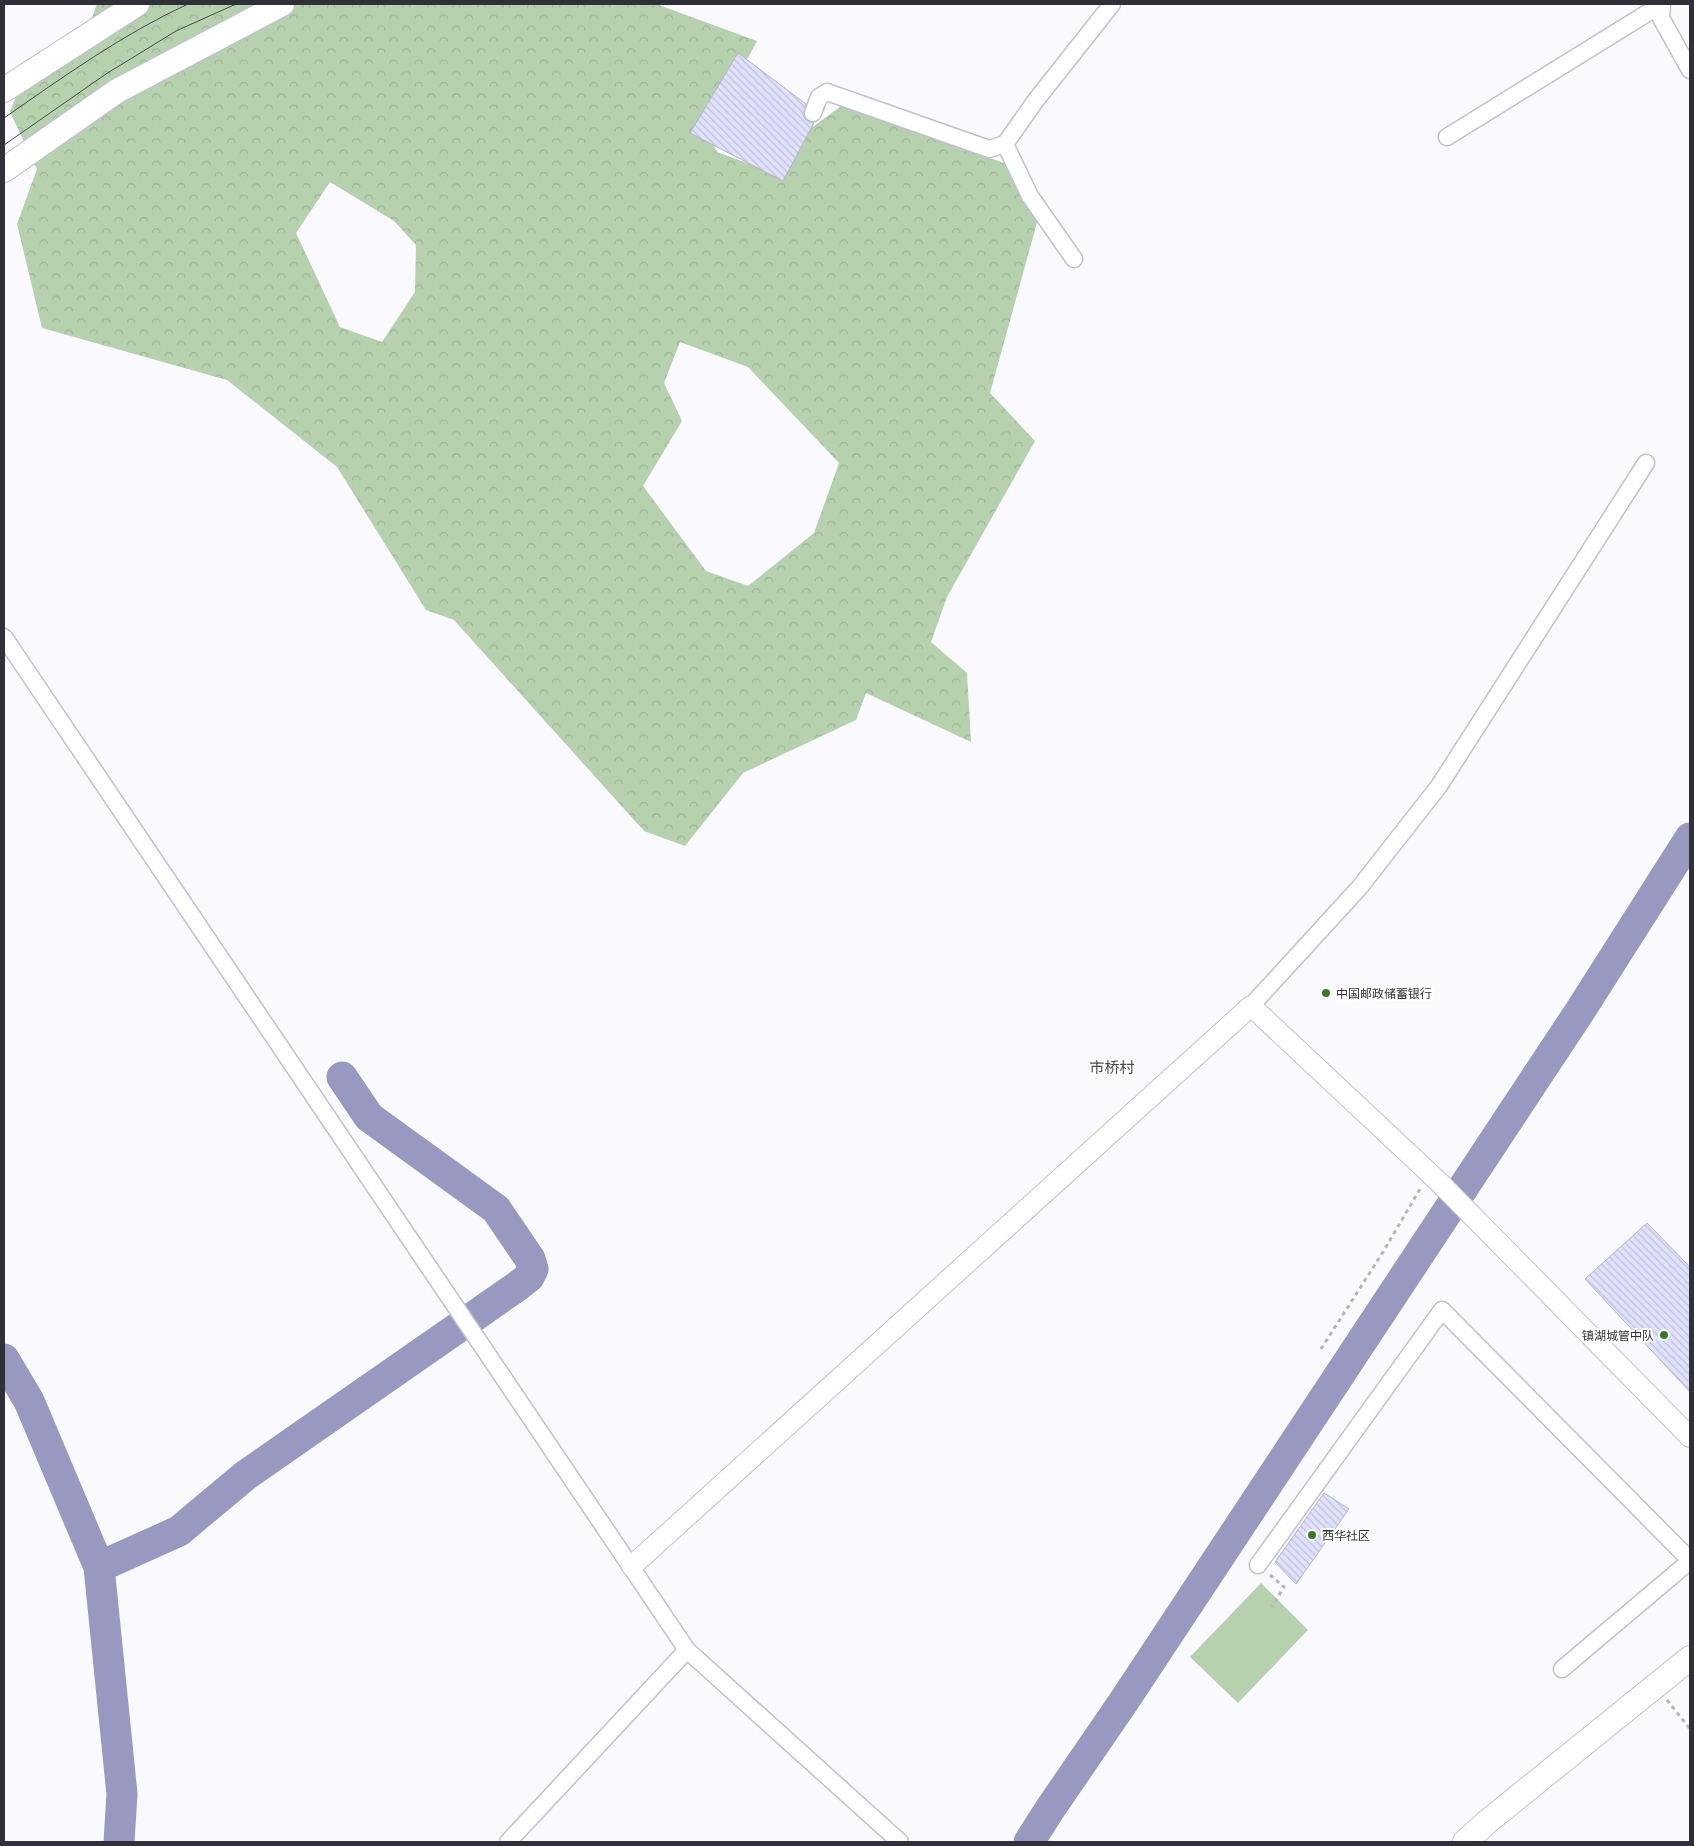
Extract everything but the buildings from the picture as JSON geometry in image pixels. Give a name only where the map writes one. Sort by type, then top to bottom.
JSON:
[{"type":"main road","points":[[4,90],[137,4]]},
{"type":"main road","points":[[4,170],[117,91],[282,4]]},
{"type":"main road","points":[[1465,1842],[1487,1822],[1690,1658]]},
{"type":"street","points":[[813,113],[819,97],[827,92],[989,148],[1005,144],[1036,100],[1112,4]]},
{"type":"street","points":[[1662,4],[1661,18],[1690,70]]},
{"type":"street","points":[[1447,137],[1662,4]]},
{"type":"street","points":[[1005,144],[1030,196],[1074,259]]},
{"type":"street","points":[[632,1566],[1251,1006],[1359,888],[1439,786],[1646,463]]},
{"type":"street","points":[[4,637],[688,1650],[900,1842]]},
{"type":"street","points":[[1251,1006],[1435,1178],[1690,1437]]},
{"type":"street","points":[[1258,1565],[1442,1310],[1690,1560],[1562,1669]]},
{"type":"street","points":[[508,1842],[688,1650]]},
{"type":"path","points":[[1321,1349],[1383,1252],[1435,1178]]},
{"type":"path","points":[[1258,1565],[1284,1587],[1272,1607]]},
{"type":"path","points":[[1656,1686],[1690,1729]]},
{"type":"green space","points":[[97,4],[656,4],[757,41],[708,133],[717,152],[758,167],[844,104],[1023,170],[1041,208],[990,393],[1035,441],[947,597],[931,642],[967,673],[971,742],[866,693],[856,720],[743,773],[685,846],[644,831],[454,620],[426,610],[337,467],[227,380],[42,328],[17,224],[37,169],[10,112],[25,71],[87,31]],"holes":[[[330,182],[394,221],[416,245],[415,292],[382,342],[340,327],[296,233]],[[680,342],[748,367],[839,463],[814,533],[748,586],[706,571],[643,486],[682,421],[664,383]]]},
{"type":"green space","points":[[1261,1583],[1308,1630],[1238,1703],[1190,1657]]},
{"type":"waterway","points":[[1029,1842],[1580,1011],[1690,838]]},
{"type":"waterway","points":[[99,1567],[179,1531],[246,1475],[519,1285],[529,1277],[533,1269],[530,1259],[496,1209],[369,1117],[342,1077]]},
{"type":"waterway","points":[[4,1359],[29,1401],[99,1567],[122,1794],[119,1842]]},
{"type":"tram line","points":[[4,118],[117,42],[188,4]]},
{"type":"tram line","points":[[4,145],[106,74],[176,31],[236,4]]},
{"type":"place","name":"中国邮政储蓄银行","points":[[1326,993]]},
{"type":"place","name":"镇湖城管中队","points":[[1664,1335]]},
{"type":"place","name":"西华社区","points":[[1312,1535]]},
{"type":"district","name":"市桥村","points":[[1112,1067]]}]
